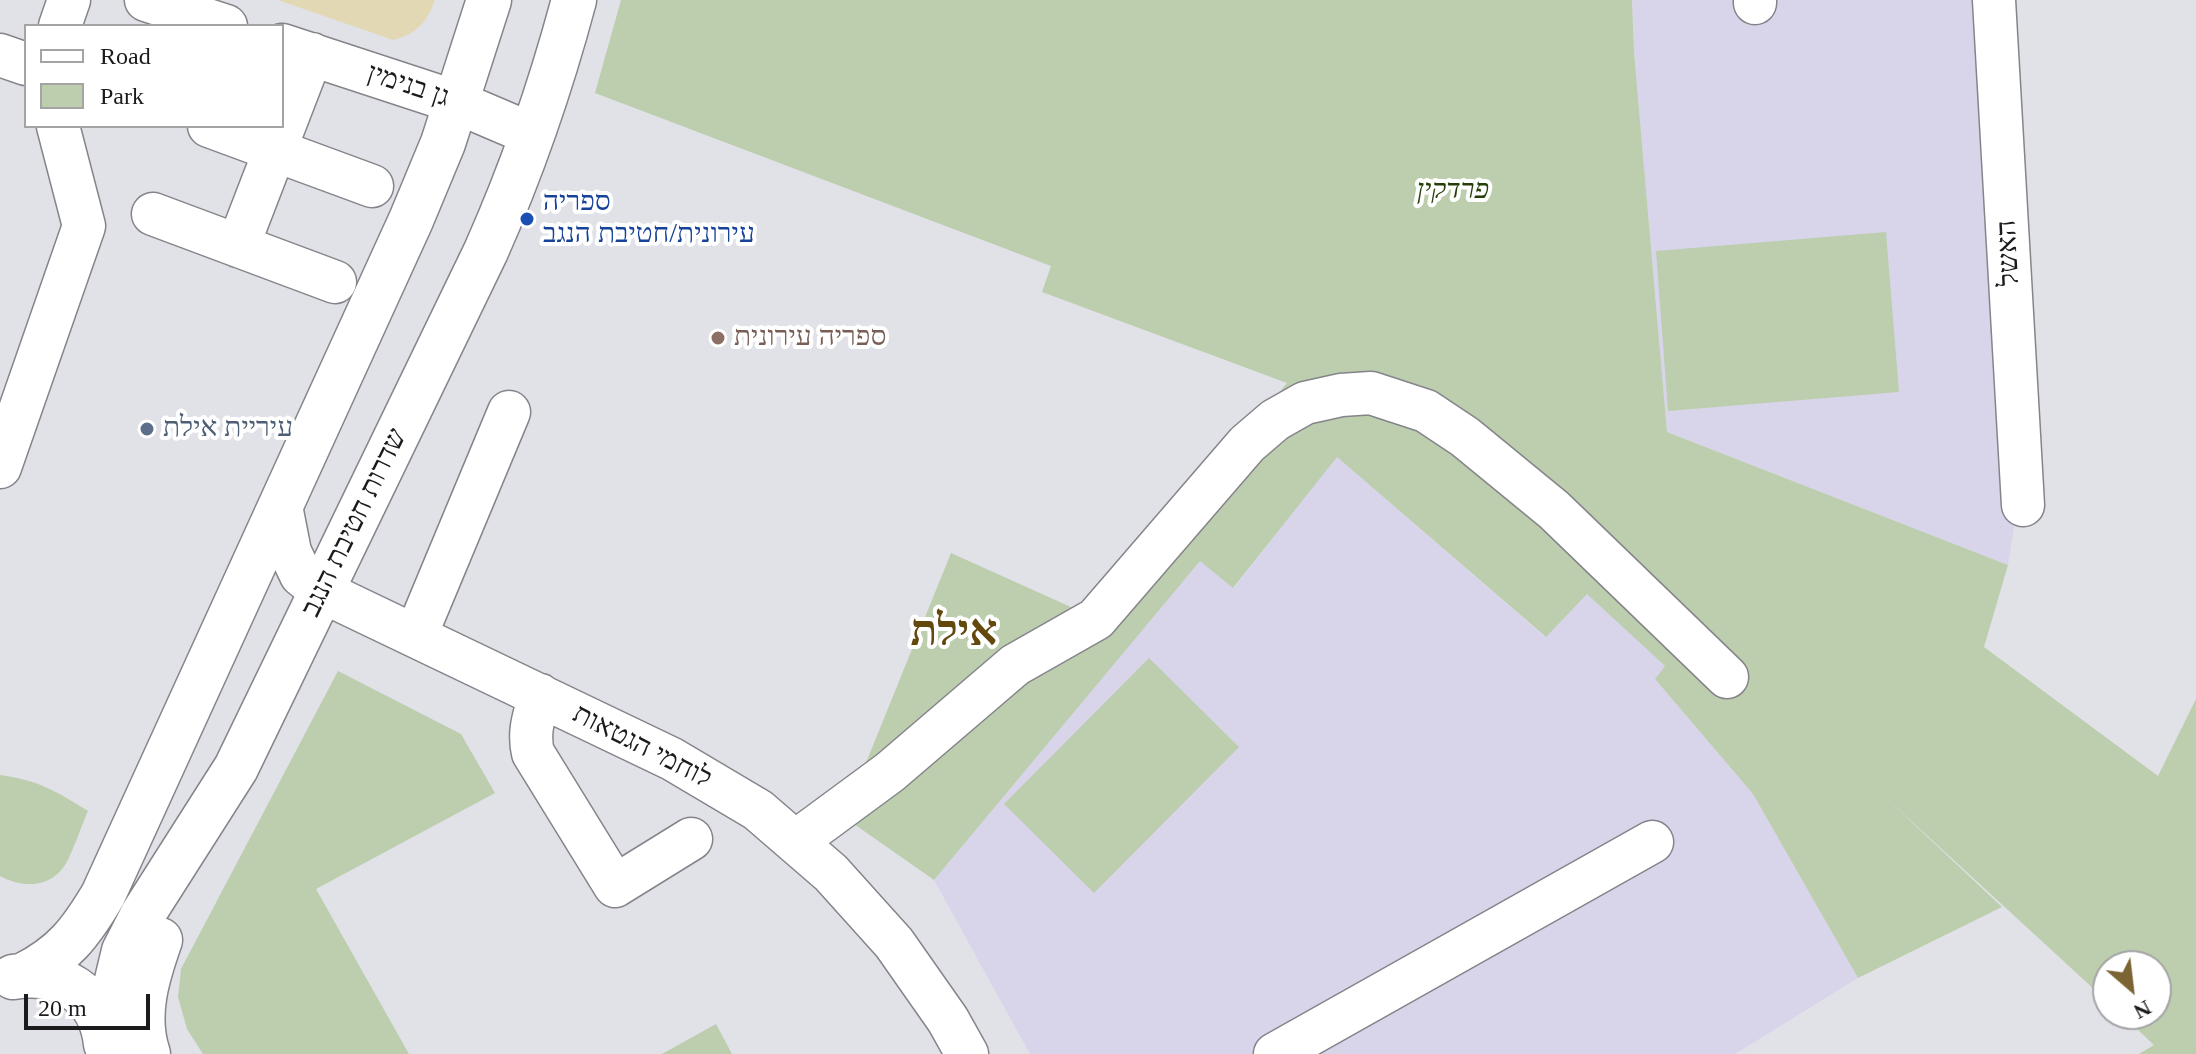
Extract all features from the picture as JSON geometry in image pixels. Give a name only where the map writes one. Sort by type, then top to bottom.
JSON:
[{"type":"main road","points":[[7,979],[45,964],[64,949],[84,927],[103,895],[411,220],[443,143],[489,0]]},
{"type":"main road","name":"שדרות חטיבת הנגב","points":[[106,1042],[124,951],[143,914],[236,768],[486,251],[509,198],[574,0]]},
{"type":"main road","points":[[148,1054],[142,1029],[144,990],[203,819]]},
{"type":"main road","points":[[7,979],[53,978],[79,991],[99,1015],[106,1042]]},
{"type":"street","points":[[61,24],[69,0]]},
{"type":"street","points":[[146,0],[220,24]]},
{"type":"street","name":"האשל","points":[[1994,0],[2023,505]]},
{"type":"street","points":[[284,109],[297,50]]},
{"type":"street","name":"גן בנימין","points":[[297,50],[456,102],[531,134]]},
{"type":"street","points":[[0,55],[24,63]]},
{"type":"street","points":[[0,467],[84,226],[59,128]]},
{"type":"street","points":[[214,128],[372,186]]},
{"type":"street","points":[[238,246],[275,150],[280,128]]},
{"type":"street","points":[[153,214],[335,282]]},
{"type":"street","points":[[795,842],[890,772],[1015,665],[1096,619],[1247,444],[1275,420],[1305,403],[1341,395],[1371,393],[1386,397],[1426,411],[1465,437],[1554,510],[1727,677]]},
{"type":"street","points":[[416,635],[509,412]]},
{"type":"street","name":"לוחמי הגטאות","points":[[281,506],[290,552],[301,575],[321,591],[672,759],[758,810],[831,873],[894,943],[948,1020],[967,1054]]},
{"type":"street","points":[[540,695],[530,728],[529,740],[533,753],[615,886],[691,839]]},
{"type":"street","points":[[1275,1054],[1652,842]]},
{"type":"shaded area","points":[[1632,0],[1986,0],[2016,514],[2008,565],[1667,432]]},
{"type":"shaded area","points":[[1336,456],[1545,637],[1587,593],[1665,666],[1655,679],[1753,794],[1858,978],[1735,1054],[1030,1054],[934,880],[1200,560],[1234,588]]},
{"type":"green space","name":"פרדקין","points":[[621,0],[1632,0],[1667,432],[2008,565],[1984,647],[2158,776],[2196,699],[2196,1054],[2139,1054],[2154,1045],[2138,1030],[2172,1030],[2172,950],[2092,950],[2092,987],[1885,797],[2002,907],[1858,978],[1753,794],[1655,679],[1665,666],[1587,594],[1546,637],[1337,457],[1233,588],[1200,561],[934,880],[844,817],[951,553],[1093,617],[1287,383],[1042,292],[1051,266],[595,93]]},
{"type":"green space","points":[[1886,232],[1899,392],[1668,411],[1656,251]]},
{"type":"green space","points":[[1149,658],[1239,747],[1094,893],[1004,804]]},
{"type":"green space","points":[[338,671],[461,734],[495,793],[316,889],[409,1054],[203,1054],[187,1029],[178,997],[181,969]]},
{"type":"green space","points":[[0,775],[46,787],[88,811],[66,863],[49,880],[25,884],[0,876]]},
{"type":"green space","points":[[716,1024],[732,1054],[662,1054]]},
{"type":"sand","points":[[278,0],[435,0],[420,26],[393,40]]},
{"type":"place","name":"ספריה עירונית/חטיבת הנגב","points":[[527,219]]},
{"type":"place","name":"ספריה עירונית","points":[[718,338]]},
{"type":"place","name":"עיריית אילת","points":[[147,429]]},
{"type":"district","name":"אילת","points":[[954,634]]}]
